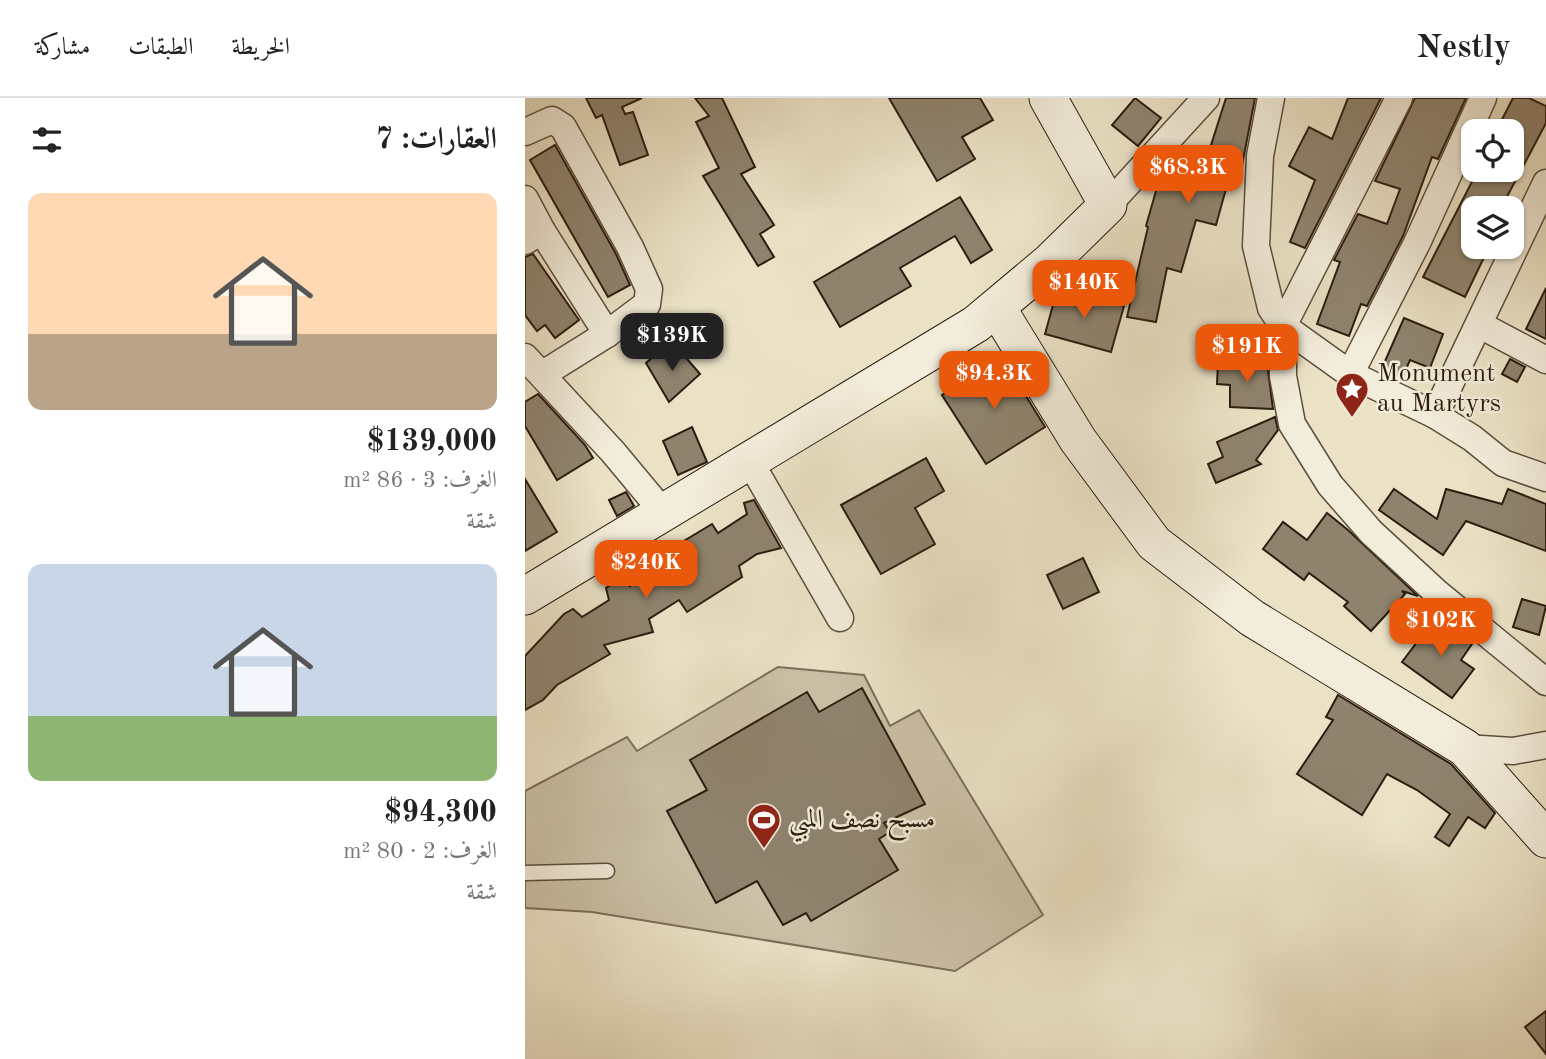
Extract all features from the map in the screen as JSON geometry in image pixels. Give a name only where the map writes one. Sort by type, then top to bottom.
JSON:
[{"type":"main road","points":[[525,597],[976,324],[1050,262],[1108,205],[1048,98]]},
{"type":"main road","points":[[997,308],[1078,440],[1154,543],[1252,618],[1465,748],[1546,839]]},
{"type":"street","points":[[1108,205],[1206,98]]},
{"type":"street","points":[[1271,98],[1260,156],[1256,246],[1271,308],[1283,326],[1350,374],[1435,415],[1472,438],[1503,463],[1546,478]]},
{"type":"street","points":[[1399,98],[1283,326],[1283,376],[1292,424],[1330,485],[1371,532],[1436,592],[1546,682]]},
{"type":"street","points":[[1350,374],[1417,243],[1483,98]]},
{"type":"street","points":[[525,132],[552,120],[563,127],[631,247],[649,289],[647,304],[607,334],[534,366],[614,452],[663,512]]},
{"type":"street","points":[[1435,415],[1546,183]]},
{"type":"street","points":[[525,200],[533,236],[607,334]]},
{"type":"street","points":[[1480,325],[1546,360]]},
{"type":"street","points":[[749,460],[840,618]]},
{"type":"street","points":[[1465,748],[1513,751],[1546,746]]},
{"type":"lane","points":[[525,873],[607,871]]},
{"type":"shaded area","name":"مسبح نصف المبي","points":[[778,667],[864,675],[890,726],[919,710],[1043,915],[955,971],[592,912],[525,908],[525,791],[627,737],[637,751]]},
{"type":"building","points":[[586,98],[642,98],[622,107],[625,114],[633,112],[648,155],[620,165],[602,115],[596,118]]},
{"type":"building","points":[[695,98],[722,98],[755,167],[741,174],[774,225],[760,234],[774,257],[758,266],[703,176],[719,168],[696,122],[709,116]]},
{"type":"building","points":[[889,98],[980,98],[993,120],[962,137],[975,159],[937,181]]},
{"type":"building","points":[[1135,98],[1161,118],[1138,146],[1112,125]]},
{"type":"building","points":[[1226,98],[1255,98],[1239,181],[1229,178],[1216,225],[1196,220],[1181,272],[1167,268],[1156,322],[1127,317],[1148,227],[1146,226],[1162,170],[1175,155],[1205,164]]},
{"type":"building","points":[[1348,98],[1381,98],[1305,248],[1290,242],[1315,180],[1289,166],[1309,127],[1332,139]]},
{"type":"building","points":[[1415,98],[1466,98],[1438,159],[1432,157],[1403,236],[1367,306],[1361,304],[1349,336],[1317,324],[1340,262],[1334,260],[1358,214],[1387,224],[1400,189],[1375,181]]},
{"type":"building","points":[[1513,98],[1529,98],[1546,106],[1546,123],[1524,165],[1524,119],[1502,119]]},
{"type":"building","points":[[555,145],[616,254],[630,285],[608,297],[530,160]]},
{"type":"building","points":[[1472,182],[1515,182],[1507,196],[1465,196]]},
{"type":"building","points":[[960,197],[992,250],[971,263],[955,236],[900,268],[911,286],[840,327],[814,282]]},
{"type":"building","points":[[1461,203],[1461,259],[1483,259],[1465,297],[1423,277]]},
{"type":"building","points":[[533,254],[579,320],[555,338],[545,325],[537,331],[525,315],[525,257]]},
{"type":"building","points":[[1058,287],[1124,306],[1111,352],[1045,334]]},
{"type":"building","points":[[1546,288],[1546,339],[1526,329]]},
{"type":"building","points":[[1404,318],[1443,334],[1430,368],[1410,360],[1403,376],[1382,368]]},
{"type":"building","points":[[661,350],[671,360],[681,352],[700,374],[669,402],[646,363]]},
{"type":"building","points":[[1002,357],[1045,427],[986,464],[942,395]]},
{"type":"building","points":[[1510,359],[1525,367],[1517,382],[1502,374]]},
{"type":"building","points":[[1218,362],[1267,363],[1273,409],[1230,407],[1230,385],[1217,384]]},
{"type":"building","points":[[538,394],[585,445],[593,458],[557,480],[525,426],[525,402]]},
{"type":"building","points":[[1275,417],[1278,430],[1256,460],[1261,464],[1216,483],[1208,464],[1223,457],[1217,442]]},
{"type":"building","points":[[692,427],[707,462],[678,475],[663,441]]},
{"type":"building","points":[[926,458],[944,491],[915,508],[935,544],[881,574],[841,505]]},
{"type":"building","points":[[525,479],[557,532],[525,551]]},
{"type":"building","points":[[1394,489],[1437,519],[1446,489],[1502,504],[1508,489],[1546,504],[1546,551],[1466,521],[1443,555],[1379,510]]},
{"type":"building","points":[[626,492],[634,506],[617,516],[609,500]]},
{"type":"building","points":[[754,500],[781,548],[757,554],[739,566],[742,577],[687,612],[679,600],[649,619],[653,632],[604,645],[610,654],[557,685],[543,700],[525,710],[525,656],[564,614],[573,609],[582,617],[609,600],[606,588],[624,576],[630,586],[657,568],[654,559],[712,524],[718,533],[747,514],[744,503]]},
{"type":"building","points":[[1327,513],[1418,596],[1402,591],[1405,594],[1371,631],[1344,606],[1348,602],[1309,573],[1304,580],[1263,549],[1283,522],[1307,540]]},
{"type":"building","points":[[1083,558],[1099,592],[1063,609],[1047,575]]},
{"type":"building","points":[[1522,599],[1546,606],[1539,635],[1513,627]]},
{"type":"building","points":[[1436,617],[1472,644],[1461,660],[1474,669],[1452,698],[1402,662]]},
{"type":"building","points":[[862,688],[925,804],[884,823],[890,832],[879,839],[898,870],[811,921],[806,913],[783,925],[757,881],[716,903],[667,811],[707,790],[690,760],[807,692],[819,712]]},
{"type":"building","points":[[1338,695],[1451,764],[1495,813],[1485,828],[1468,817],[1449,846],[1435,837],[1450,814],[1417,790],[1387,774],[1362,815],[1297,774],[1333,720],[1326,717]]},
{"type":"building","points":[[1546,1011],[1546,1054],[1525,1027]]},
{"type":"place","name":"Monument au Martyrs","points":[[1352,419]]},
{"type":"place","name":"مسبح نصف المبي","points":[[764,850]]}]
